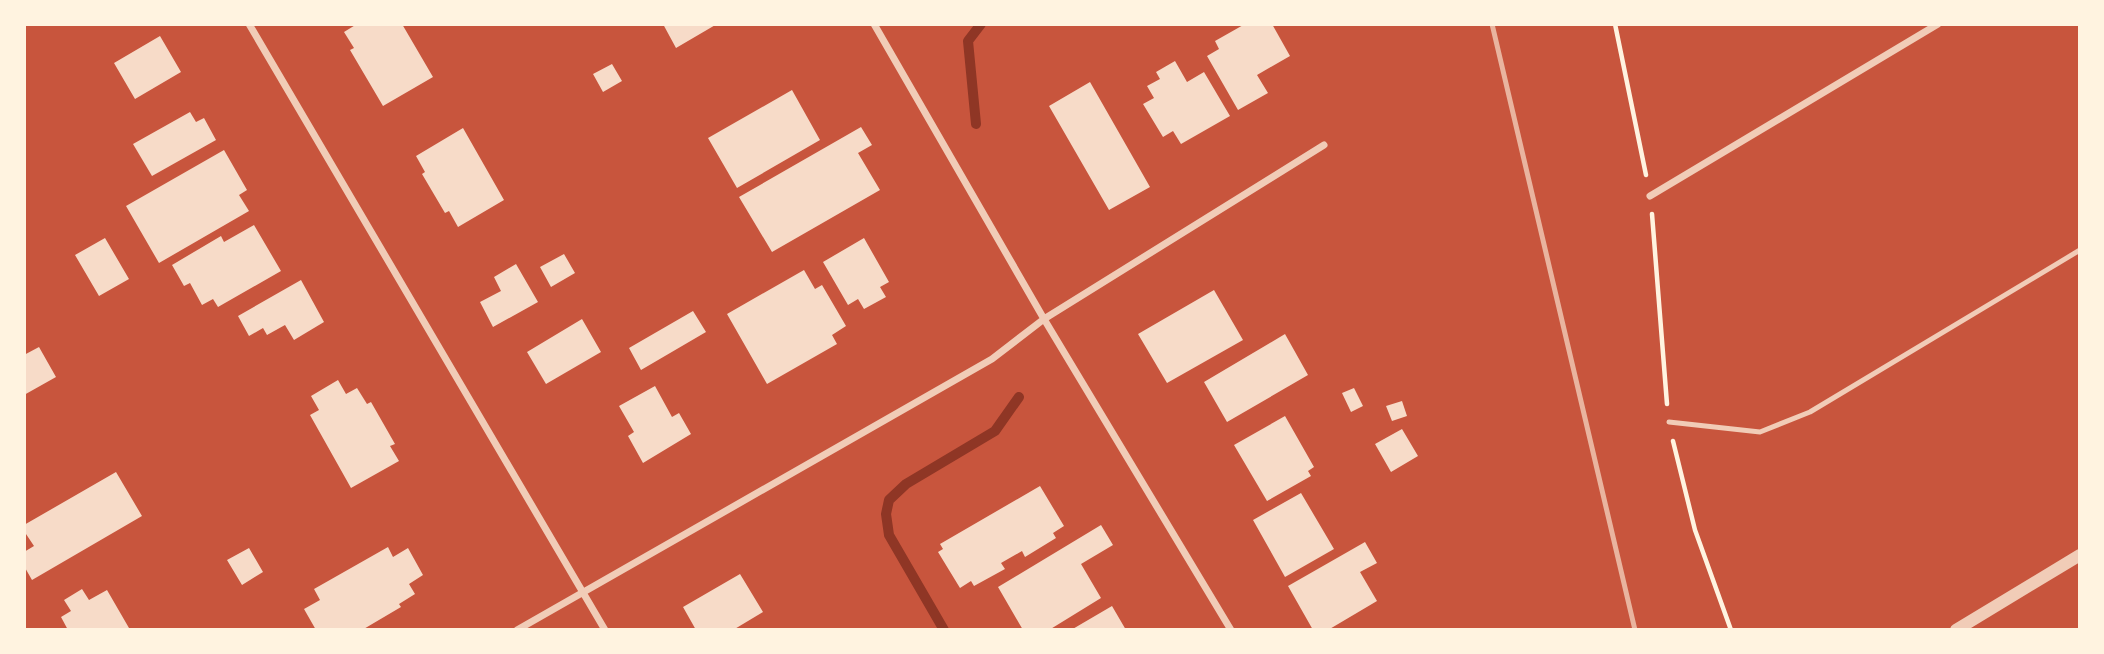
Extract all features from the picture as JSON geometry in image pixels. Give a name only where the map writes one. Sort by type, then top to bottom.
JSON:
[{"type":"street","points":[[249,24],[605,629]]},
{"type":"street","points":[[873,24],[1044,319],[1231,629]]},
{"type":"street","points":[[1650,196],[1938,24]]},
{"type":"street","points":[[517,629],[992,359],[1044,319],[1324,145]]},
{"type":"street","points":[[1956,629],[2080,555]]},
{"type":"lane","points":[[1669,422],[1760,432],[1810,412],[2080,250]]},
{"type":"path","points":[[1615,24],[1650,196],[1669,422],[1695,530],[1731,629]]},
{"type":"building","points":[[357,24],[402,24],[433,77],[383,106],[350,50],[354,48],[344,32]]},
{"type":"building","points":[[663,24],[717,24],[676,48]]},
{"type":"building","points":[[1245,24],[1272,24],[1290,56],[1257,75],[1268,93],[1238,110],[1207,56],[1219,49],[1215,41]]},
{"type":"building","points":[[160,36],[181,72],[135,99],[114,63]]},
{"type":"building","points":[[1175,61],[1187,82],[1204,72],[1230,116],[1181,144],[1173,131],[1163,137],[1143,104],[1154,98],[1147,86],[1160,79],[1156,72]]},
{"type":"building","points":[[612,64],[622,81],[603,92],[593,74]]},
{"type":"building","points":[[1090,82],[1150,187],[1109,210],[1049,106]]},
{"type":"building","points":[[792,90],[820,140],[737,188],[708,138]]},
{"type":"building","points":[[190,112],[196,122],[204,118],[216,140],[152,176],[133,144]]},
{"type":"building","points":[[861,127],[872,145],[858,153],[880,190],[772,252],[739,197]]},
{"type":"building","points":[[463,128],[504,200],[458,227],[449,211],[445,213],[422,174],[425,172],[416,156]]},
{"type":"building","points":[[224,150],[247,190],[239,195],[249,211],[159,263],[126,206]]},
{"type":"building","points":[[254,225],[281,271],[218,307],[213,299],[202,305],[190,283],[184,286],[172,265],[221,236],[224,242]]},
{"type":"building","points":[[105,238],[129,279],[99,296],[75,255]]},
{"type":"building","points":[[864,238],[889,282],[880,287],[886,297],[864,309],[858,299],[848,305],[823,262]]},
{"type":"building","points":[[564,254],[575,273],[551,287],[540,267]]},
{"type":"building","points":[[516,264],[538,302],[493,327],[480,302],[501,291],[494,277]]},
{"type":"building","points":[[804,270],[815,289],[822,285],[846,326],[832,335],[837,344],[767,384],[727,314]]},
{"type":"building","points":[[301,280],[324,322],[294,340],[285,325],[267,335],[263,328],[249,336],[238,316]]},
{"type":"building","points":[[1214,290],[1243,340],[1167,383],[1138,334]]},
{"type":"building","points":[[693,311],[706,332],[641,370],[629,348]]},
{"type":"building","points":[[582,319],[601,352],[546,384],[527,352]]},
{"type":"building","points":[[1285,334],[1308,375],[1227,422],[1204,382]]},
{"type":"building","points":[[39,347],[56,377],[24,395],[24,355]]},
{"type":"building","points":[[338,380],[346,394],[357,388],[367,404],[371,402],[395,444],[390,446],[399,461],[351,488],[310,415],[319,410],[311,396]]},
{"type":"building","points":[[655,386],[672,417],[679,413],[691,434],[643,463],[628,436],[634,432],[619,406]]},
{"type":"building","points":[[1354,388],[1363,406],[1351,412],[1342,393]]},
{"type":"building","points":[[1402,401],[1407,416],[1392,421],[1386,406]]},
{"type":"building","points":[[1285,416],[1314,467],[1308,471],[1311,476],[1267,501],[1234,445]]},
{"type":"building","points":[[1402,429],[1418,456],[1391,472],[1375,444]]},
{"type":"building","points":[[116,472],[142,516],[32,580],[24,566],[24,552],[34,546],[24,531],[24,525]]},
{"type":"building","points":[[1040,486],[1064,526],[1053,533],[1056,538],[1025,557],[1022,551],[1001,563],[1005,569],[974,586],[971,581],[960,588],[938,552],[943,549],[940,544]]},
{"type":"building","points":[[1301,493],[1334,549],[1285,577],[1253,520]]},
{"type":"building","points":[[1101,525],[1113,545],[1081,564],[1101,598],[1049,630],[1023,630],[998,587]]},
{"type":"building","points":[[1365,542],[1377,563],[1360,572],[1377,601],[1328,630],[1313,630],[1288,586]]},
{"type":"building","points":[[388,547],[393,557],[408,548],[423,575],[409,584],[415,594],[399,604],[401,607],[362,630],[316,630],[304,609],[320,600],[314,589]]},
{"type":"building","points":[[249,548],[263,572],[242,585],[227,560]]},
{"type":"building","points":[[740,574],[763,612],[733,630],[696,630],[683,607]]},
{"type":"building","points":[[82,589],[89,600],[107,590],[129,628],[68,630],[61,617],[71,611],[64,600]]},
{"type":"building","points":[[1112,606],[1126,630],[1071,630]]},
{"type":"waterway","points":[[976,124],[968,41],[981,24]]},
{"type":"waterway","points":[[944,630],[889,535],[886,514],[889,500],[906,484],[995,431],[1019,397]]},
{"type":"railway","points":[[1492,24],[1635,630]]}]
